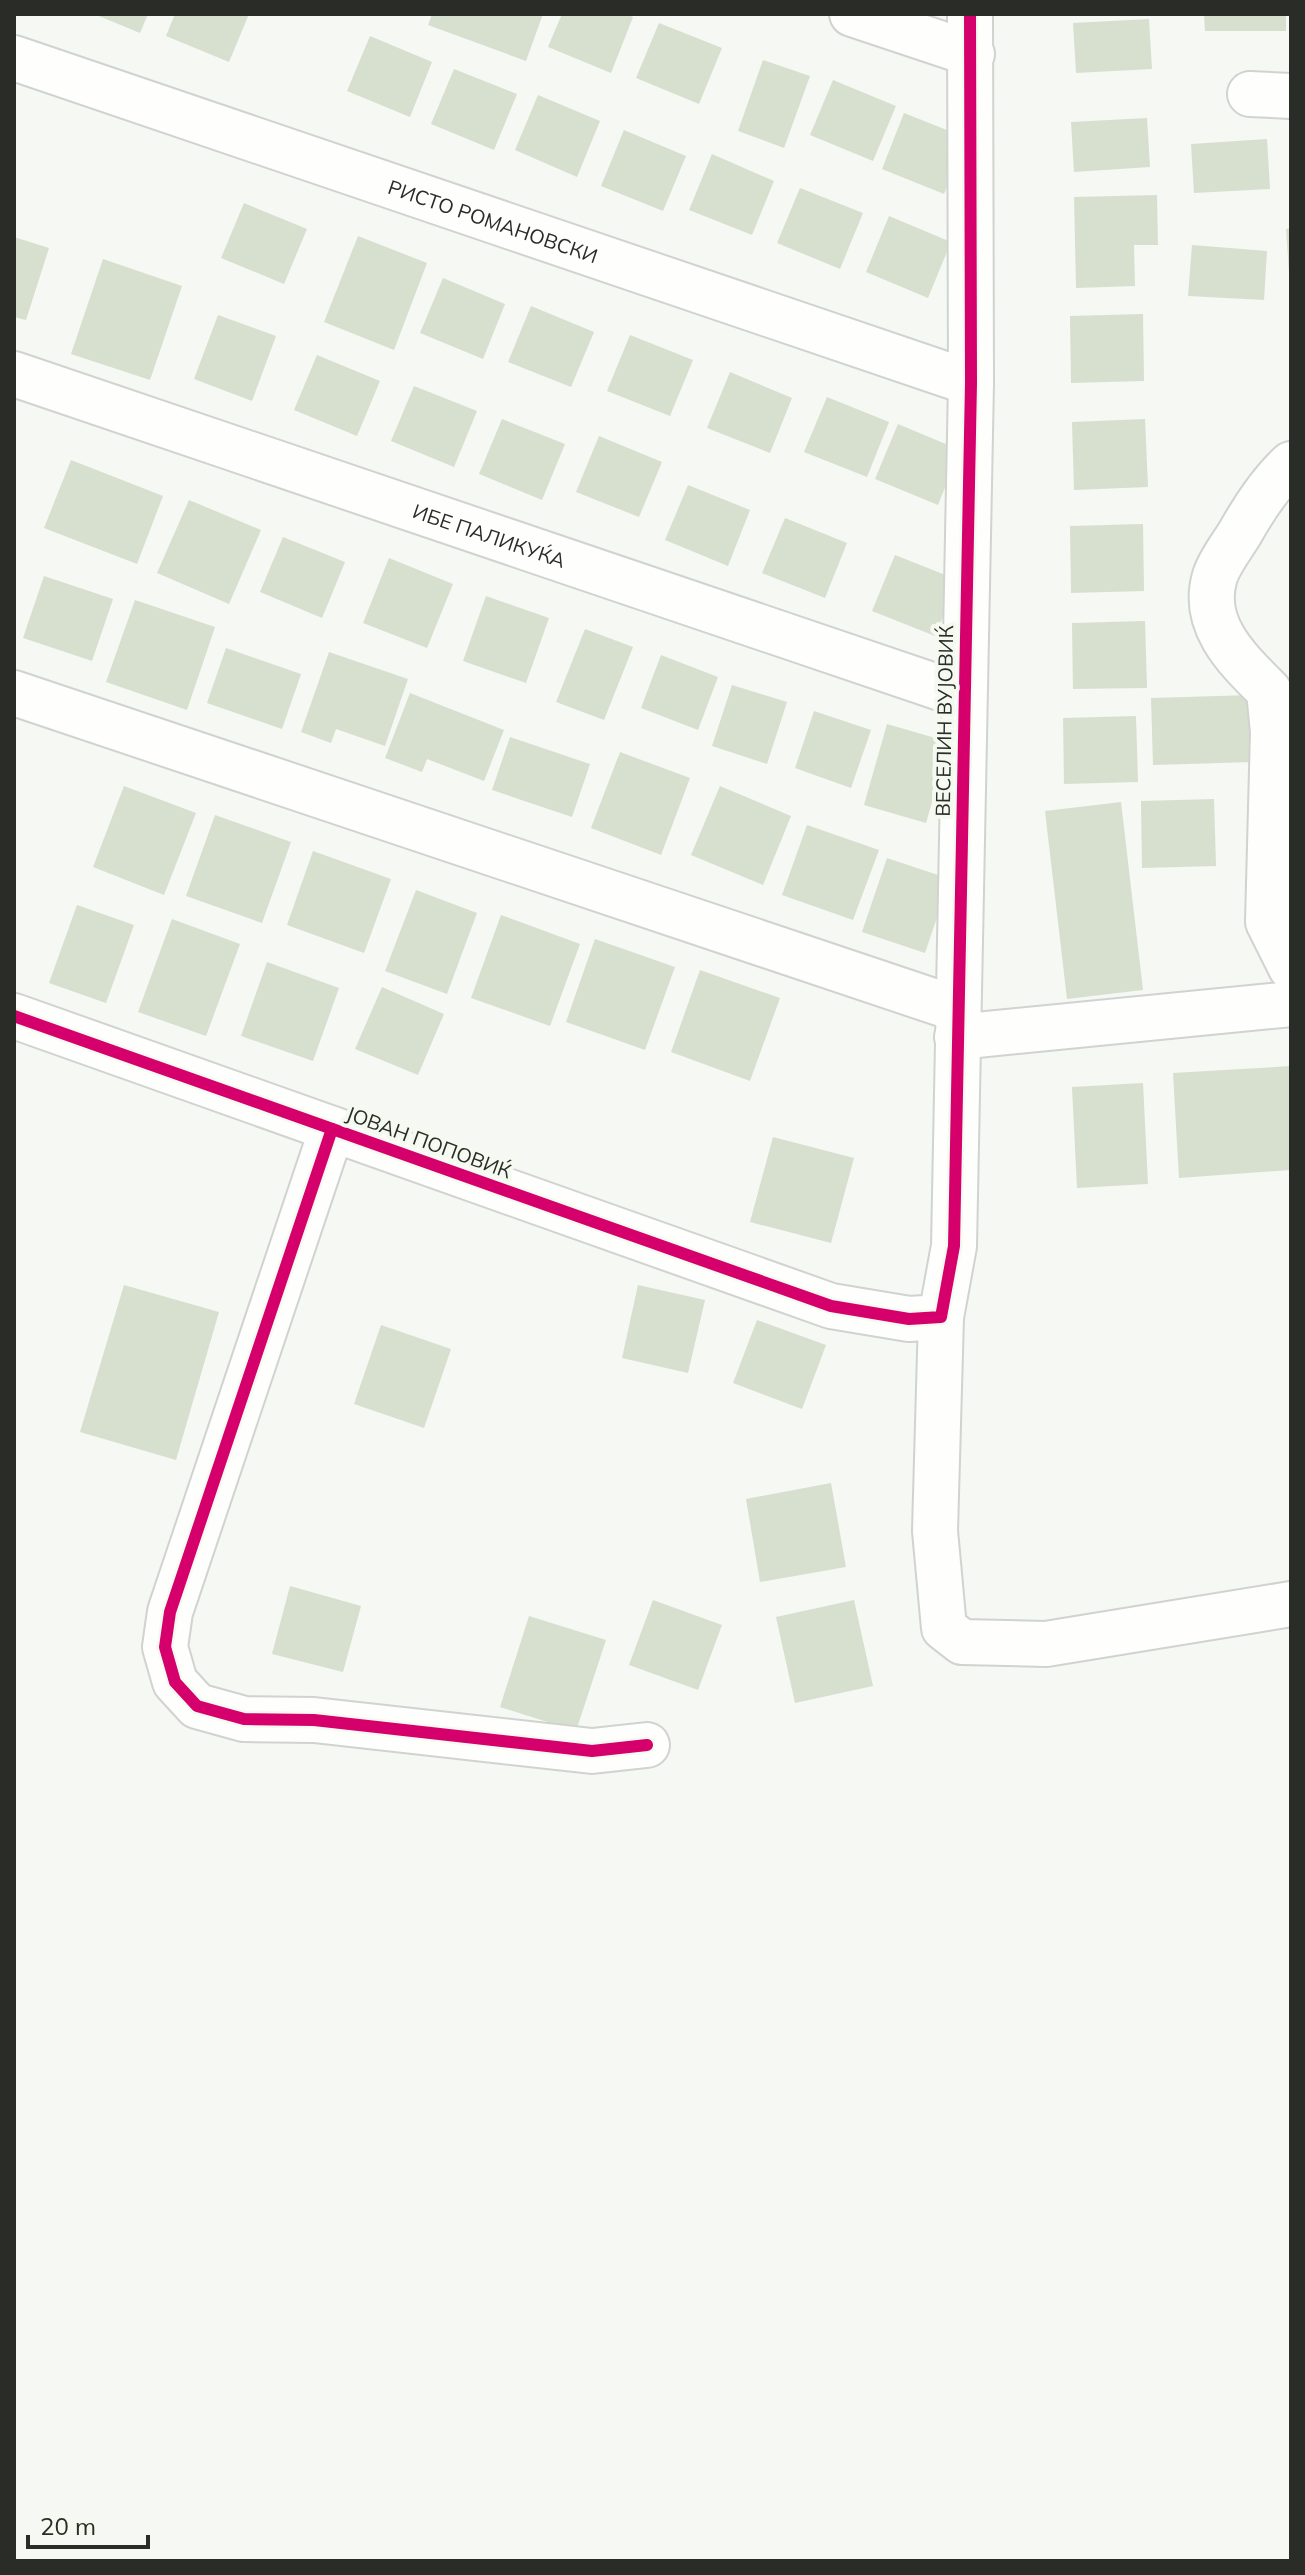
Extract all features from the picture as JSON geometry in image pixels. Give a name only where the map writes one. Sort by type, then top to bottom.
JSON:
[{"type":"street","points":[[852,14],[971,34]]},
{"type":"street","name":"ВЕСЕЛИН ВУЈОВИЌ","points":[[971,34],[971,383],[954,1246],[941,1317],[935,1531],[944,1628],[962,1642],[1046,1644],[1291,1604]]},
{"type":"street","name":"РИСТО РОМАНОВСКИ","points":[[14,58],[971,383]]},
{"type":"street","name":"ИБЕ ПАЛИКУЌА","points":[[14,374],[964,696]]},
{"type":"street","points":[[1291,464],[1277,476],[1245,522],[1216,574],[1213,590],[1213,613],[1230,652],[1269,691],[1273,732],[1268,922],[1291,968]]},
{"type":"street","points":[[14,693],[957,1023],[1291,1004]]},
{"type":"street","name":"ЈОВАН ПОПОВИЌ","points":[[14,1016],[831,1306],[909,1319],[941,1317]]},
{"type":"street","points":[[332,1129],[170,1612],[165,1647],[175,1682],[197,1706],[244,1719],[314,1720],[592,1751],[647,1745]]},
{"type":"building","points":[[94,14],[148,14],[140,33]]},
{"type":"building","points":[[175,14],[249,14],[229,62],[166,36]]},
{"type":"building","points":[[432,14],[543,14],[526,61],[428,25]]},
{"type":"building","points":[[562,14],[625,14],[633,17],[611,73],[548,47]]},
{"type":"building","points":[[1204,14],[1286,14],[1286,31],[1205,31]]},
{"type":"building","points":[[1149,19],[1152,69],[1076,73],[1073,23]]},
{"type":"building","points":[[659,23],[722,48],[699,104],[636,78]]},
{"type":"building","points":[[370,36],[432,62],[410,117],[347,91]]},
{"type":"building","points":[[763,60],[810,76],[784,148],[738,131]]},
{"type":"building","points":[[454,69],[517,94],[494,150],[431,124]]},
{"type":"building","points":[[833,80],[896,106],[873,161],[810,135]]},
{"type":"building","points":[[538,95],[600,121],[577,177],[515,150]]},
{"type":"building","points":[[904,113],[967,138],[944,194],[882,169]]},
{"type":"building","points":[[1147,118],[1150,167],[1074,172],[1071,122]]},
{"type":"building","points":[[624,130],[686,156],[663,211],[601,186]]},
{"type":"building","points":[[1267,139],[1270,189],[1194,193],[1191,144]]},
{"type":"building","points":[[712,154],[774,181],[752,235],[689,210]]},
{"type":"building","points":[[800,188],[863,213],[840,269],[777,243]]},
{"type":"building","points":[[1157,195],[1158,245],[1134,245],[1135,286],[1076,288],[1074,197]]},
{"type":"building","points":[[244,203],[307,229],[284,284],[221,258]]},
{"type":"building","points":[[889,216],[951,242],[928,298],[866,272]]},
{"type":"building","points":[[1291,228],[1291,272],[1289,272],[1286,229]]},
{"type":"building","points":[[358,236],[427,263],[394,350],[324,322]]},
{"type":"building","points":[[14,237],[49,248],[26,320],[14,317]]},
{"type":"building","points":[[1192,245],[1267,251],[1264,300],[1188,296]]},
{"type":"building","points":[[103,259],[182,286],[150,380],[71,354]]},
{"type":"building","points":[[443,278],[505,304],[483,359],[420,333]]},
{"type":"building","points":[[531,306],[594,332],[571,387],[508,362]]},
{"type":"building","points":[[1143,314],[1144,381],[1071,383],[1070,316]]},
{"type":"building","points":[[218,315],[276,336],[252,401],[194,379]]},
{"type":"building","points":[[630,335],[693,360],[670,416],[607,391]]},
{"type":"building","points":[[317,355],[380,381],[357,436],[294,410]]},
{"type":"building","points":[[730,372],[792,398],[770,453],[707,428]]},
{"type":"building","points":[[414,386],[477,411],[454,467],[391,441]]},
{"type":"building","points":[[827,397],[889,422],[867,477],[804,452]]},
{"type":"building","points":[[502,419],[565,444],[542,500],[479,474]]},
{"type":"building","points":[[1145,419],[1148,487],[1074,490],[1072,422]]},
{"type":"building","points":[[898,424],[960,450],[938,505],[875,479]]},
{"type":"building","points":[[599,436],[662,462],[639,517],[576,492]]},
{"type":"building","points":[[71,460],[163,496],[137,564],[44,528]]},
{"type":"building","points":[[688,485],[750,510],[728,566],[665,540]]},
{"type":"building","points":[[189,500],[261,530],[229,604],[157,573]]},
{"type":"building","points":[[785,518],[847,543],[825,598],[762,573]]},
{"type":"building","points":[[1143,524],[1144,591],[1071,593],[1070,526]]},
{"type":"building","points":[[283,537],[345,562],[322,618],[260,592]]},
{"type":"building","points":[[895,555],[958,580],[935,636],[872,611]]},
{"type":"building","points":[[389,558],[453,584],[427,648],[363,623]]},
{"type":"building","points":[[44,576],[113,599],[92,661],[23,638]]},
{"type":"building","points":[[486,596],[549,618],[526,683],[463,661]]},
{"type":"building","points":[[135,600],[215,627],[187,710],[106,682]]},
{"type":"building","points":[[1145,621],[1147,688],[1073,689],[1072,623]]},
{"type":"building","points":[[585,629],[633,647],[604,720],[556,702]]},
{"type":"building","points":[[226,648],[301,674],[282,729],[207,703]]},
{"type":"building","points":[[329,652],[408,679],[385,746],[336,729],[331,743],[301,732]]},
{"type":"building","points":[[661,655],[718,677],[698,730],[641,708]]},
{"type":"building","points":[[732,685],[787,702],[767,764],[712,746]]},
{"type":"building","points":[[410,693],[504,730],[484,781],[427,759],[422,772],[385,758]]},
{"type":"building","points":[[1252,695],[1254,762],[1153,765],[1151,698]]},
{"type":"building","points":[[814,711],[871,730],[851,788],[795,768]]},
{"type":"building","points":[[1136,716],[1138,782],[1064,784],[1063,718]]},
{"type":"building","points":[[887,724],[949,742],[926,823],[864,805]]},
{"type":"building","points":[[510,737],[590,764],[572,817],[492,790]]},
{"type":"building","points":[[620,752],[690,778],[661,855],[591,828]]},
{"type":"building","points":[[124,786],[196,813],[164,895],[93,867]]},
{"type":"building","points":[[720,786],[791,816],[763,885],[691,855]]},
{"type":"building","points":[[1214,799],[1216,866],[1142,868],[1141,801]]},
{"type":"building","points":[[1121,802],[1143,990],[1067,999],[1045,811]]},
{"type":"building","points":[[215,815],[291,842],[262,923],[186,896]]},
{"type":"building","points":[[807,825],[879,850],[853,920],[782,895]]},
{"type":"building","points":[[313,851],[391,879],[364,953],[287,925]]},
{"type":"building","points":[[887,858],[950,879],[925,953],[862,932]]},
{"type":"building","points":[[416,890],[477,913],[447,994],[385,971]]},
{"type":"building","points":[[77,905],[134,925],[106,1003],[49,983]]},
{"type":"building","points":[[501,915],[580,944],[550,1026],[471,998]]},
{"type":"building","points":[[172,919],[240,944],[206,1036],[138,1012]]},
{"type":"building","points":[[595,939],[675,967],[645,1050],[566,1022]]},
{"type":"building","points":[[267,962],[339,988],[313,1061],[241,1036]]},
{"type":"building","points":[[700,970],[780,998],[750,1081],[671,1052]]},
{"type":"building","points":[[382,987],[444,1014],[418,1075],[355,1049]]},
{"type":"building","points":[[1291,1066],[1291,1170],[1179,1178],[1173,1073]]},
{"type":"building","points":[[1143,1083],[1148,1184],[1077,1188],[1072,1087]]},
{"type":"building","points":[[773,1137],[854,1158],[831,1243],[750,1222]]},
{"type":"building","points":[[124,1285],[219,1312],[176,1460],[80,1432]]},
{"type":"building","points":[[638,1285],[705,1300],[688,1373],[622,1358]]},
{"type":"building","points":[[757,1320],[826,1345],[802,1409],[733,1383]]},
{"type":"building","points":[[381,1325],[451,1349],[424,1428],[354,1404]]},
{"type":"building","points":[[831,1483],[846,1567],[760,1582],[746,1499]]},
{"type":"building","points":[[290,1586],[361,1606],[343,1672],[272,1654]]},
{"type":"building","points":[[653,1600],[722,1625],[698,1690],[629,1665]]},
{"type":"building","points":[[854,1600],[873,1686],[795,1703],[776,1617]]},
{"type":"building","points":[[529,1616],[606,1640],[576,1731],[500,1707]]},
{"type":"cycle path","points":[[14,1016],[831,1306],[909,1319],[941,1317],[954,1246],[971,383],[970,14]]},
{"type":"cycle path","points":[[332,1129],[170,1612],[165,1647],[175,1682],[197,1706],[244,1719],[314,1720],[592,1751],[647,1745]]}]
